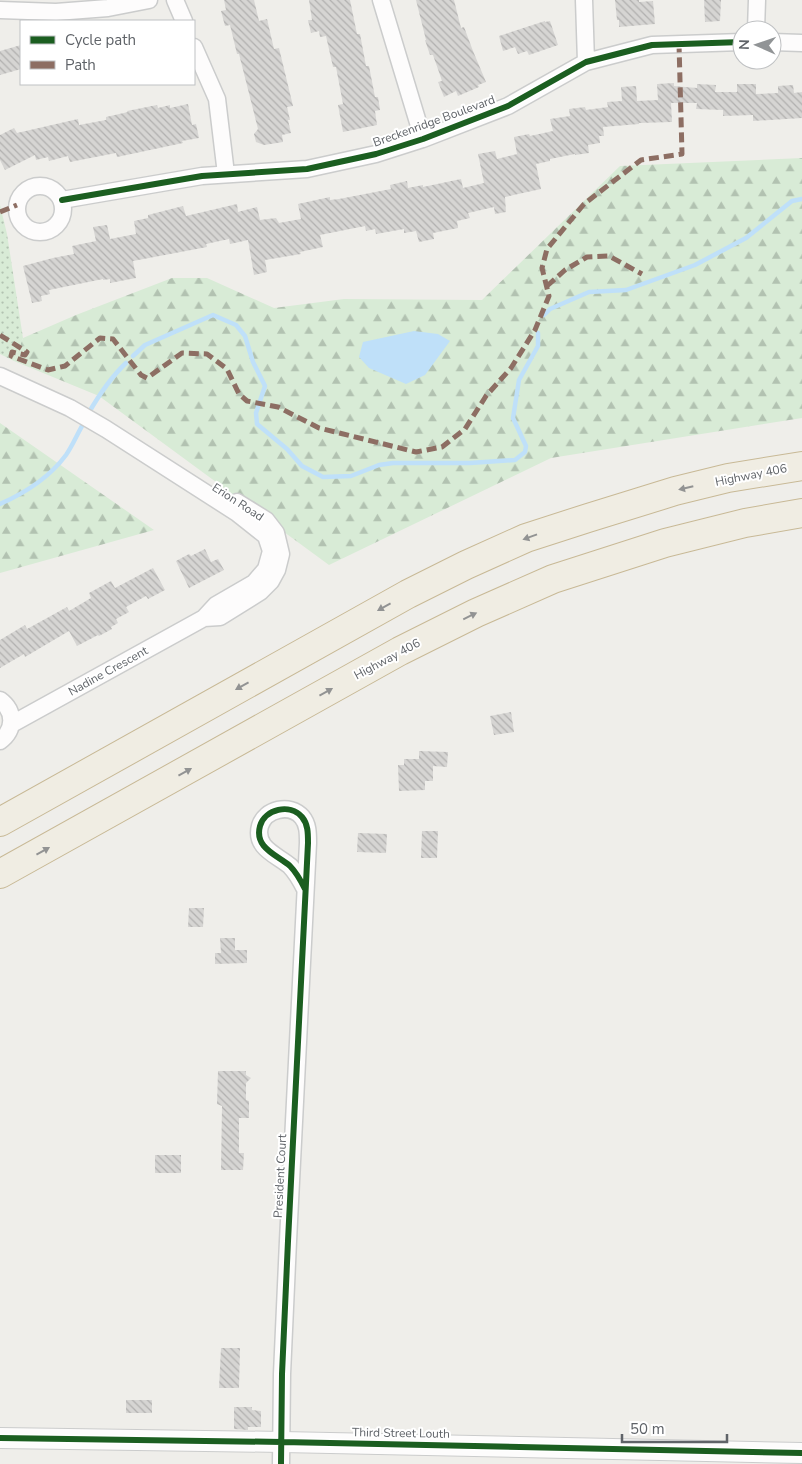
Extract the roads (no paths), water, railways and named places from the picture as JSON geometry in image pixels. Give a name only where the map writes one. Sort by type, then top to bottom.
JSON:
[{"type":"highway","name":"Highway 406","points":[[0,822],[399,598],[526,538],[675,491],[728,478],[802,466]]},
{"type":"highway","name":"Highway 406","points":[[0,874],[400,651],[476,613],[553,579],[665,543],[745,523],[802,513]]},
{"type":"street","points":[[0,10],[56,12],[108,8],[149,0]]},
{"type":"street","points":[[176,0],[184,20]]},
{"type":"street","points":[[381,0],[423,139]]},
{"type":"street","points":[[584,0],[586,62]]},
{"type":"street","points":[[756,0],[756,20]]},
{"type":"street","name":"Breckenridge Boulevard","points":[[62,200],[202,176],[307,168],[376,154],[423,139],[508,106],[586,62],[652,45],[732,42]]},
{"type":"street","points":[[782,42],[802,43]]},
{"type":"street","points":[[195,49],[217,99],[226,174]]},
{"type":"street","name":"Erion Road","points":[[0,365],[108,424],[266,520],[276,533],[281,554],[277,570],[271,581],[260,592],[220,617],[204,618]]},
{"type":"street","name":"Erion Road","points":[[0,376],[73,404]]},
{"type":"street","name":"Nadine Crescent","points":[[0,742],[10,731],[12,724],[204,618]]},
{"type":"street","points":[[0,700],[10,710],[12,724]]},
{"type":"street","name":"President Court","points":[[281,1464],[286,1269],[306,889],[308,843],[307,827],[300,815],[295,811],[285,809],[274,811],[262,822],[260,830],[261,842],[271,854],[295,871],[306,889]]},
{"type":"street","name":"Third Street Louth","points":[[0,1438],[802,1453]]},
{"type":"water","points":[[414,331],[438,334],[450,341],[425,375],[406,384],[369,368],[359,357],[363,342]]},
{"type":"waterway","points":[[544,315],[550,309],[589,292],[626,290],[695,265],[746,238],[792,201],[802,199]]},
{"type":"waterway","points":[[133,356],[145,345],[213,315],[236,325],[245,336],[253,362],[265,386],[256,413],[257,424],[287,449],[302,466],[323,477],[351,476],[379,465],[393,463],[470,463],[515,460],[525,452],[526,446],[513,418],[519,380],[538,346],[538,333]]},
{"type":"waterway","points":[[88,414],[105,387],[126,363]]},
{"type":"waterway","points":[[0,504],[27,490],[52,471],[66,455],[85,421]]}]
